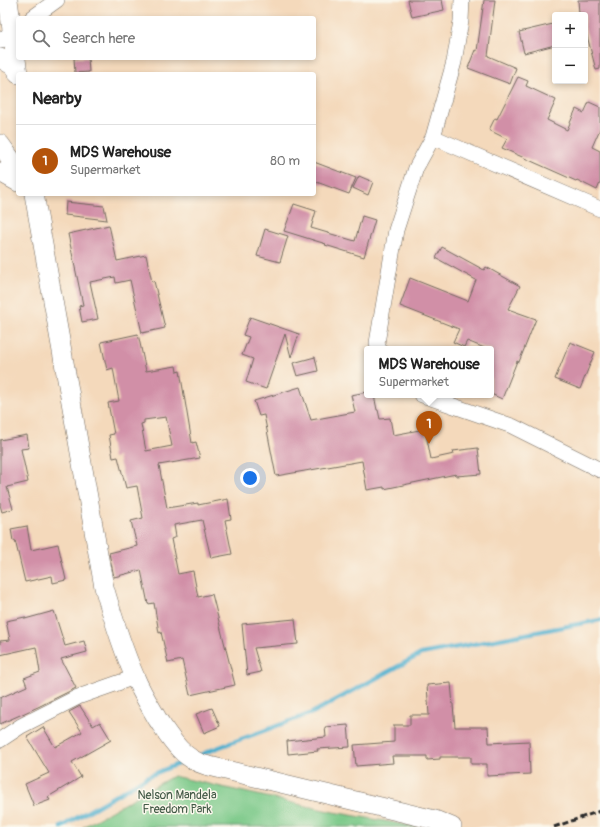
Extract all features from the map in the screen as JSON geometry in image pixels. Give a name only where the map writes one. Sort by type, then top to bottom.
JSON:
[{"type":"main road","points":[[8,0],[10,33],[18,71]]},
{"type":"main road","points":[[0,58],[18,71]]},
{"type":"main road","points":[[0,144],[16,166]]},
{"type":"main road","points":[[0,172],[16,181]]},
{"type":"main road","points":[[34,196],[104,588],[116,629],[135,677],[149,706],[172,741],[183,753],[201,764],[443,825]]},
{"type":"street","points":[[35,16],[57,0]]},
{"type":"street","points":[[378,346],[377,343],[396,230],[416,168],[433,137],[454,62],[461,21],[462,0]]},
{"type":"street","points":[[433,137],[600,209]]},
{"type":"street","points":[[431,398],[512,426],[600,470]]},
{"type":"street","points":[[0,740],[21,726],[78,697],[135,677]]},
{"type":"green space","name":"Nelson Mandela Freedom Park","points":[[173,776],[333,812],[419,827],[83,827]]},
{"type":"building","points":[[408,0],[442,0],[444,10],[412,17]]},
{"type":"building","points":[[484,0],[495,0],[488,56],[516,68],[510,84],[468,68],[475,50],[477,51]]},
{"type":"building","points":[[578,0],[600,0],[600,69],[596,70],[588,39],[588,12],[579,12]]},
{"type":"building","points":[[552,24],[552,46],[524,53],[519,32]]},
{"type":"building","points":[[74,60],[88,60],[89,72],[75,72]]},
{"type":"building","points":[[518,77],[528,81],[526,86],[556,100],[547,120],[567,130],[576,109],[584,113],[589,102],[600,107],[600,129],[592,147],[600,151],[600,183],[597,190],[502,148],[507,139],[489,130],[495,118],[497,119]]},
{"type":"building","points":[[316,163],[356,178],[349,194],[316,182]]},
{"type":"building","points":[[359,176],[373,182],[368,195],[353,188]]},
{"type":"building","points":[[66,202],[104,206],[107,220],[65,215]]},
{"type":"building","points":[[294,204],[316,211],[311,228],[355,241],[362,216],[375,220],[364,257],[284,231]]},
{"type":"building","points":[[109,225],[117,261],[146,255],[165,328],[142,333],[130,280],[116,283],[115,277],[90,282],[98,319],[82,322],[79,306],[83,305],[68,234]]},
{"type":"building","points":[[265,229],[288,236],[280,262],[257,256]]},
{"type":"building","points":[[442,247],[484,270],[486,267],[520,286],[508,309],[536,319],[502,399],[494,395],[494,346],[480,346],[467,341],[464,346],[462,346],[453,342],[459,329],[400,306],[410,278],[468,301],[476,280],[436,258]]},
{"type":"building","points":[[250,317],[299,334],[291,357],[285,334],[266,389],[246,382],[253,359],[242,355],[249,337],[243,335]]},
{"type":"building","points":[[138,334],[146,371],[176,366],[177,372],[180,371],[192,443],[196,442],[200,458],[159,465],[167,508],[198,503],[198,505],[228,499],[231,519],[225,520],[232,554],[211,558],[202,520],[174,525],[176,537],[171,539],[178,574],[193,571],[198,597],[212,594],[235,685],[190,695],[182,660],[168,663],[161,632],[159,633],[154,603],[148,604],[141,570],[114,577],[109,553],[137,546],[131,521],[143,518],[137,486],[126,488],[118,457],[113,458],[109,435],[114,434],[108,403],[119,401],[113,368],[107,370],[101,342]],"holes":[[[166,417],[172,446],[146,451],[141,424],[144,423],[144,420]]]},
{"type":"building","points":[[570,342],[595,352],[580,389],[555,379]]},
{"type":"building","points":[[315,357],[318,371],[297,376],[293,363]]},
{"type":"building","points":[[300,387],[311,420],[355,412],[351,395],[364,393],[364,398],[375,398],[380,419],[390,418],[393,435],[425,429],[431,459],[454,454],[453,451],[478,448],[481,474],[456,476],[456,474],[384,489],[384,487],[367,490],[362,461],[276,476],[264,415],[259,416],[254,401]]},
{"type":"building","points":[[27,435],[29,448],[21,449],[28,482],[7,487],[13,509],[2,512],[0,505],[0,440]]},
{"type":"building","points":[[27,526],[31,550],[58,544],[66,580],[53,583],[52,576],[25,582],[11,529]]},
{"type":"building","points":[[54,611],[65,646],[84,641],[87,652],[61,659],[76,688],[0,724],[0,698],[27,686],[24,678],[40,672],[36,647],[0,655],[0,641],[10,640],[6,621],[25,617],[25,619]]},
{"type":"building","points":[[295,619],[298,644],[254,648],[261,672],[247,675],[242,624]]},
{"type":"building","points":[[451,683],[455,727],[488,727],[489,743],[529,741],[530,774],[487,776],[487,764],[471,764],[471,757],[440,757],[440,759],[427,760],[427,756],[392,756],[393,763],[356,766],[354,745],[394,742],[394,725],[410,725],[410,715],[429,715],[427,685]]},
{"type":"building","points":[[80,706],[93,726],[100,722],[111,740],[72,762],[81,777],[48,797],[50,800],[34,806],[25,784],[49,773],[27,737],[43,727],[55,747],[82,732],[69,712]]},
{"type":"building","points":[[212,708],[220,726],[204,733],[196,714]]},
{"type":"building","points":[[348,725],[350,747],[317,749],[318,751],[288,754],[287,741],[326,737],[325,727]]},
{"type":"waterway","points":[[198,756],[312,713],[421,654],[600,620]]},
{"type":"waterway","points":[[61,827],[149,776],[185,761]]},
{"type":"railway","points":[[554,827],[600,811]]},
{"type":"place","name":"MDS Warehouse","points":[[429,444]]}]
